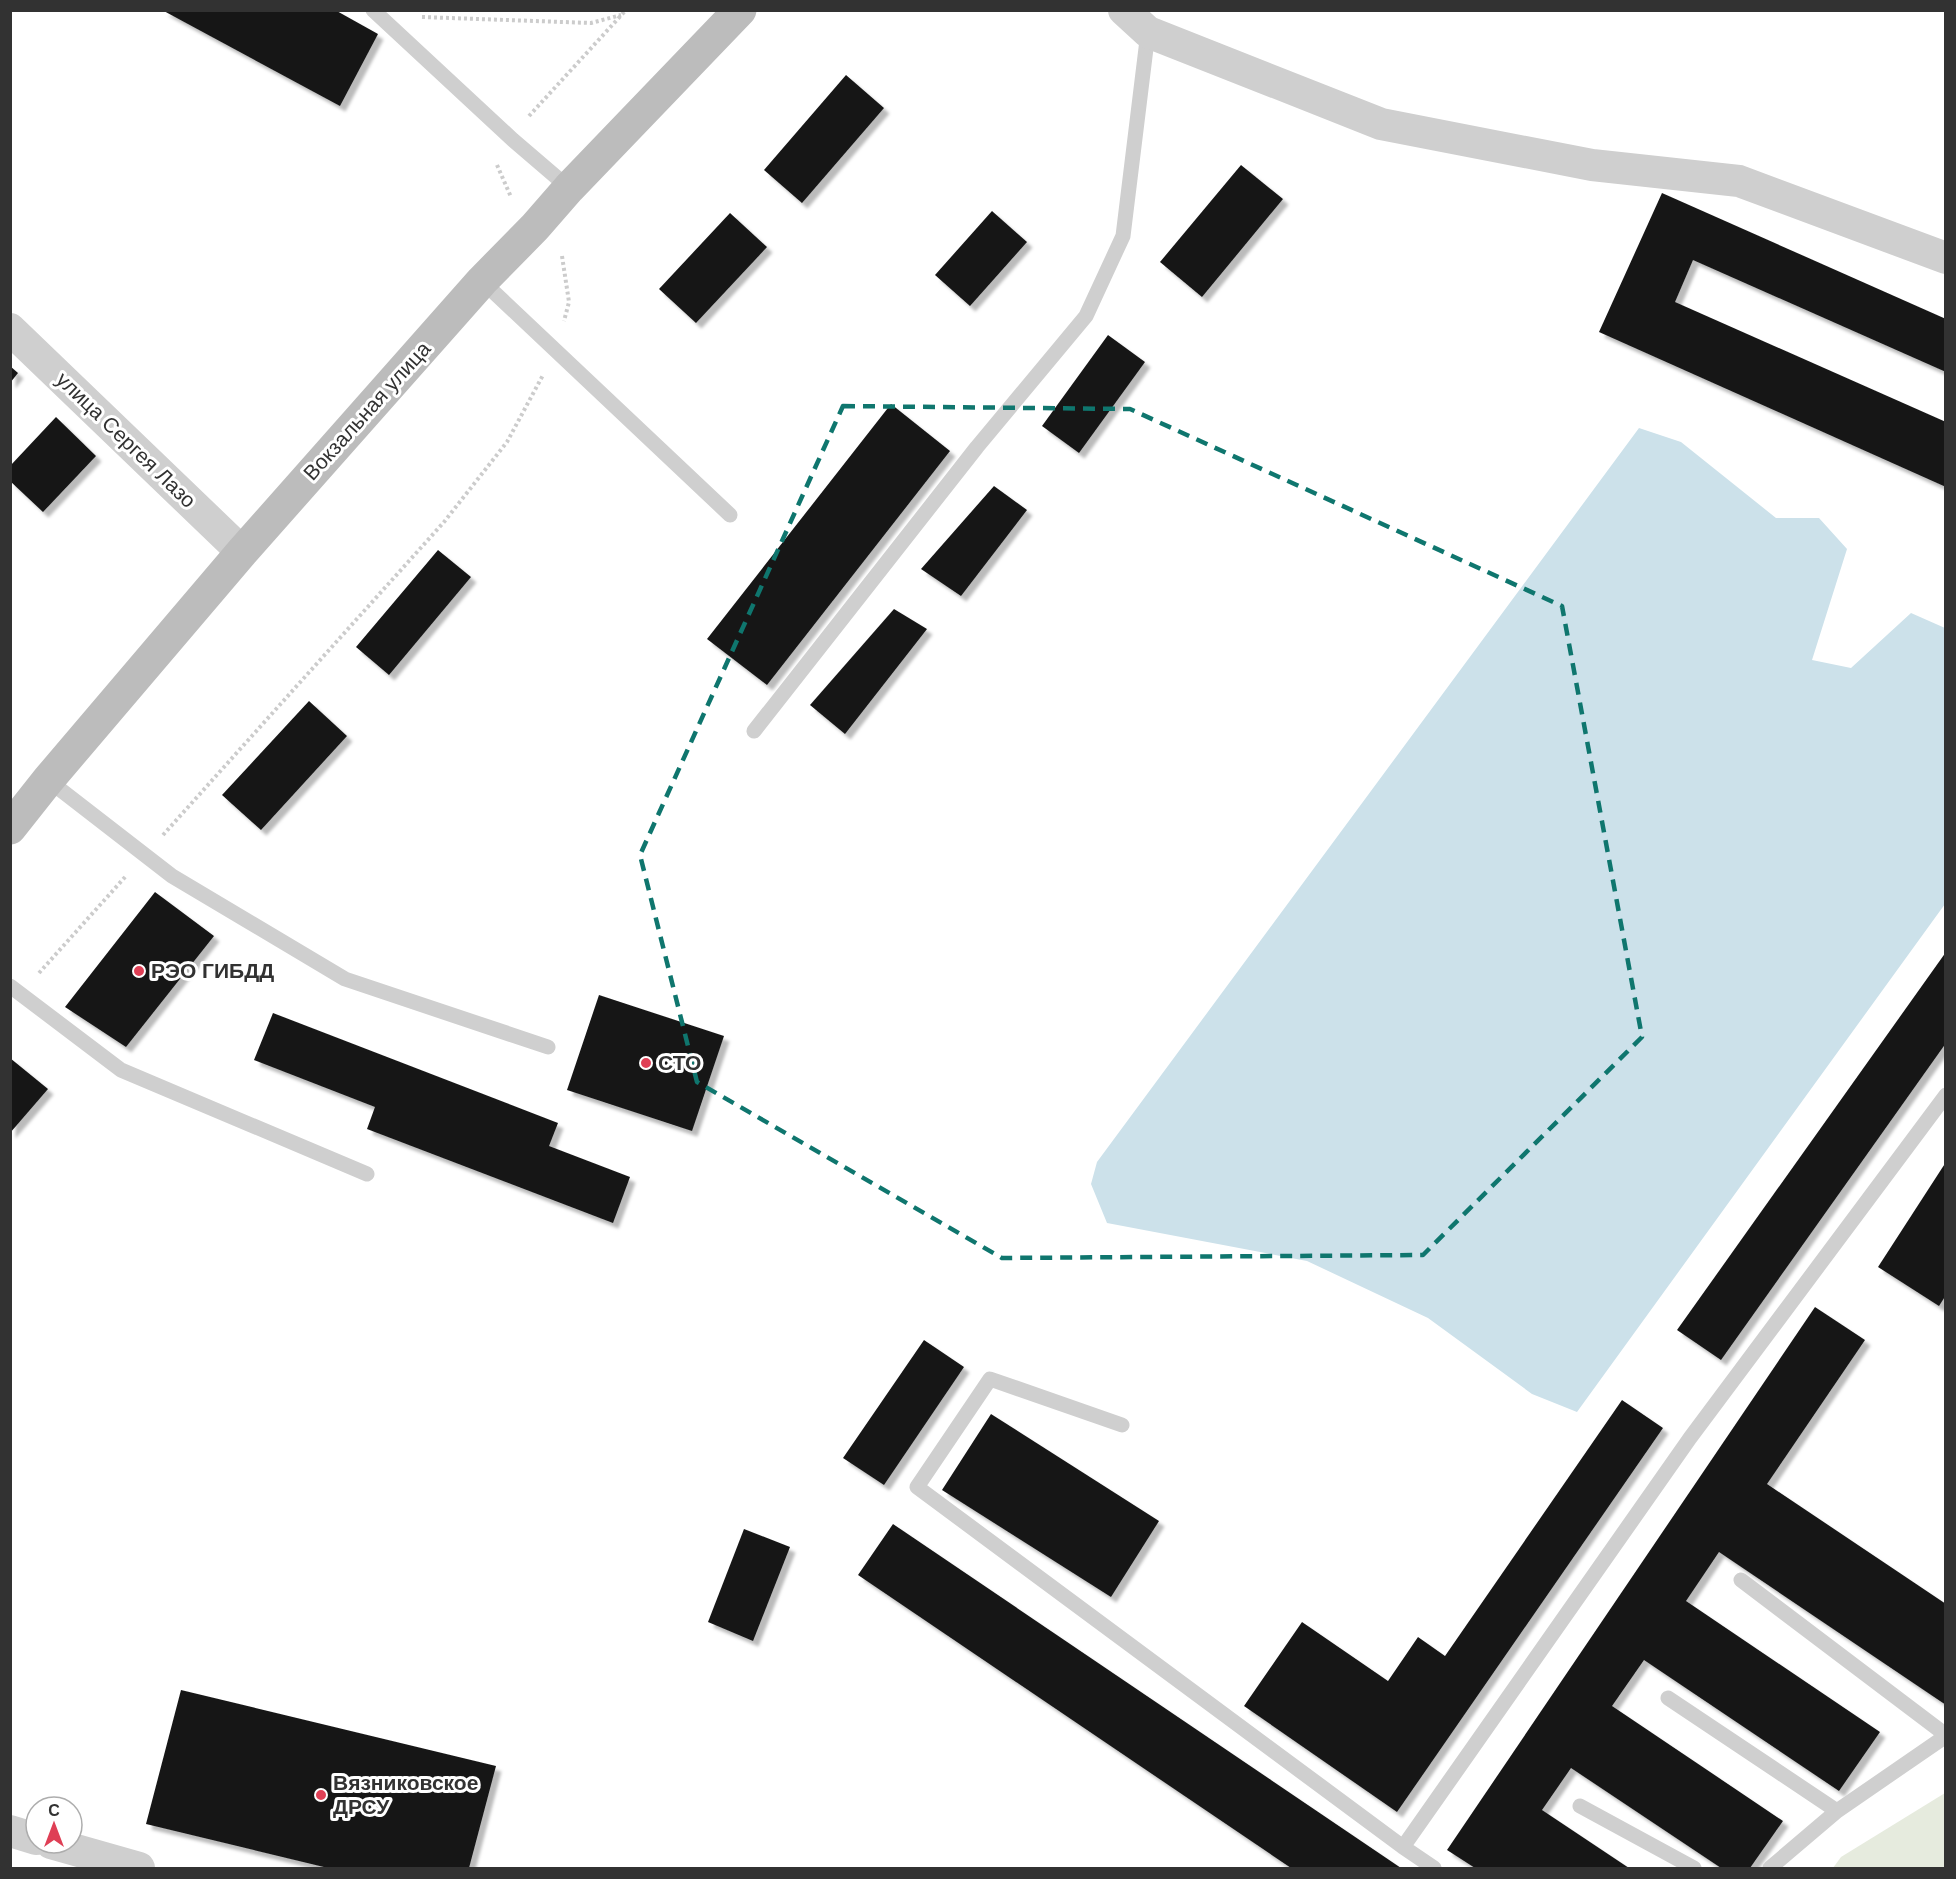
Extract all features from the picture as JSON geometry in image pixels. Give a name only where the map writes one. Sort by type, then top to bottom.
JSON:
[{"type":"main road","name":"Вокзальная улица","points":[[10,828],[242,552],[482,281],[740,10]]},
{"type":"street","points":[[1124,10],[1148,33],[1381,123],[1592,165],[1739,181],[1946,258]]},
{"type":"street","name":"улица Сергея Лазо","points":[[10,328],[242,552]]},
{"type":"street","points":[[84,1853],[139,1869]]},
{"type":"lane","points":[[375,13],[513,140],[569,188]]},
{"type":"lane","points":[[754,731],[977,447],[1086,316],[1123,236],[1148,33]]},
{"type":"lane","points":[[482,281],[730,515]]},
{"type":"lane","points":[[48,780],[172,876],[345,979],[548,1047]]},
{"type":"lane","points":[[16,989],[121,1070],[368,1174]]},
{"type":"lane","points":[[1403,1847],[1690,1438],[1946,1095]]},
{"type":"lane","points":[[1122,1425],[990,1379],[917,1487],[1434,1869]]},
{"type":"lane","points":[[1741,1580],[1946,1736],[1837,1811],[1770,1869]]},
{"type":"lane","points":[[1668,1698],[1837,1811]]},
{"type":"lane","points":[[1580,1806],[1694,1869]]},
{"type":"path","points":[[514,204],[497,165],[523,122],[626,10]]},
{"type":"path","points":[[375,13],[591,23],[621,15]]},
{"type":"path","points":[[16,989],[145,855],[444,522],[507,442],[556,351],[569,302],[562,256]]},
{"type":"highlighted area","points":[[843,406],[1130,409],[1562,606],[1642,1037],[1423,1255],[1002,1258],[697,1082],[640,855]]},
{"type":"shaded area","points":[[1945,1793],[1945,1868],[1833,1868],[1841,1857]]},
{"type":"water","points":[[1639,428],[1681,442],[1776,518],[1819,518],[1847,549],[1812,660],[1851,668],[1911,613],[1945,628],[1945,904],[1577,1412],[1532,1394],[1428,1318],[1307,1261],[1107,1223],[1091,1184],[1097,1162]]},
{"type":"building","points":[[162,10],[335,10],[378,34],[340,106]]},
{"type":"building","points":[[846,75],[884,108],[802,203],[764,170]]},
{"type":"building","points":[[1241,165],[1283,199],[1202,297],[1160,262]]},
{"type":"building","points":[[1662,193],[1946,319],[1946,372],[1693,260],[1675,302],[1946,422],[1946,487],[1599,332]]},
{"type":"building","points":[[992,211],[1027,242],[970,306],[935,275]]},
{"type":"building","points":[[730,213],[767,247],[696,323],[659,289]]},
{"type":"building","points":[[1108,335],[1145,362],[1079,453],[1042,426]]},
{"type":"building","points":[[10,366],[18,373],[10,383]]},
{"type":"building","points":[[891,404],[950,451],[767,685],[707,639]]},
{"type":"building","points":[[56,417],[96,456],[43,512],[10,481],[10,466]]},
{"type":"building","points":[[994,486],[1027,510],[961,596],[921,569]]},
{"type":"building","points":[[438,550],[471,577],[389,675],[356,647]]},
{"type":"building","points":[[894,609],[927,629],[845,734],[810,705]]},
{"type":"building","points":[[309,701],[347,736],[261,830],[222,795]]},
{"type":"building","name":"РЭО ГИБДД","points":[[155,892],[214,936],[126,1047],[65,1007]]},
{"type":"building","points":[[1946,952],[1946,1043],[1721,1360],[1677,1330]]},
{"type":"building","name":"СТО","points":[[599,995],[724,1036],[692,1131],[567,1090]]},
{"type":"building","points":[[273,1013],[558,1123],[549,1146],[630,1177],[613,1223],[367,1129],[375,1107],[254,1060]]},
{"type":"building","points":[[10,1058],[48,1089],[10,1133]]},
{"type":"building","points":[[1946,1162],[1946,1295],[1939,1306],[1878,1267]]},
{"type":"building","points":[[1815,1307],[1865,1340],[1767,1484],[1946,1604],[1946,1705],[1719,1552],[1686,1601],[1880,1732],[1839,1791],[1644,1660],[1612,1706],[1783,1821],[1750,1868],[1721,1868],[1571,1768],[1542,1810],[1629,1868],[1475,1868],[1447,1850]]},
{"type":"building","points":[[924,1340],[964,1367],[884,1485],[843,1458]]},
{"type":"building","points":[[1622,1400],[1663,1428],[1397,1812],[1244,1706],[1302,1622],[1388,1681],[1418,1637],[1445,1656]]},
{"type":"building","points":[[991,1414],[1159,1521],[1111,1597],[942,1490]]},
{"type":"building","points":[[893,1524],[1401,1868],[1291,1868],[858,1575]]},
{"type":"building","points":[[744,1529],[790,1547],[753,1641],[708,1622]]},
{"type":"building","name":"Вязниковское ДРСУ","points":[[181,1690],[496,1766],[469,1868],[328,1868],[146,1824]]},
{"type":"place","name":"РЭО ГИБДД","points":[[139,971]]},
{"type":"place","name":"СТО","points":[[646,1063]]},
{"type":"place","name":"Вязниковское ДРСУ","points":[[321,1795]]}]
